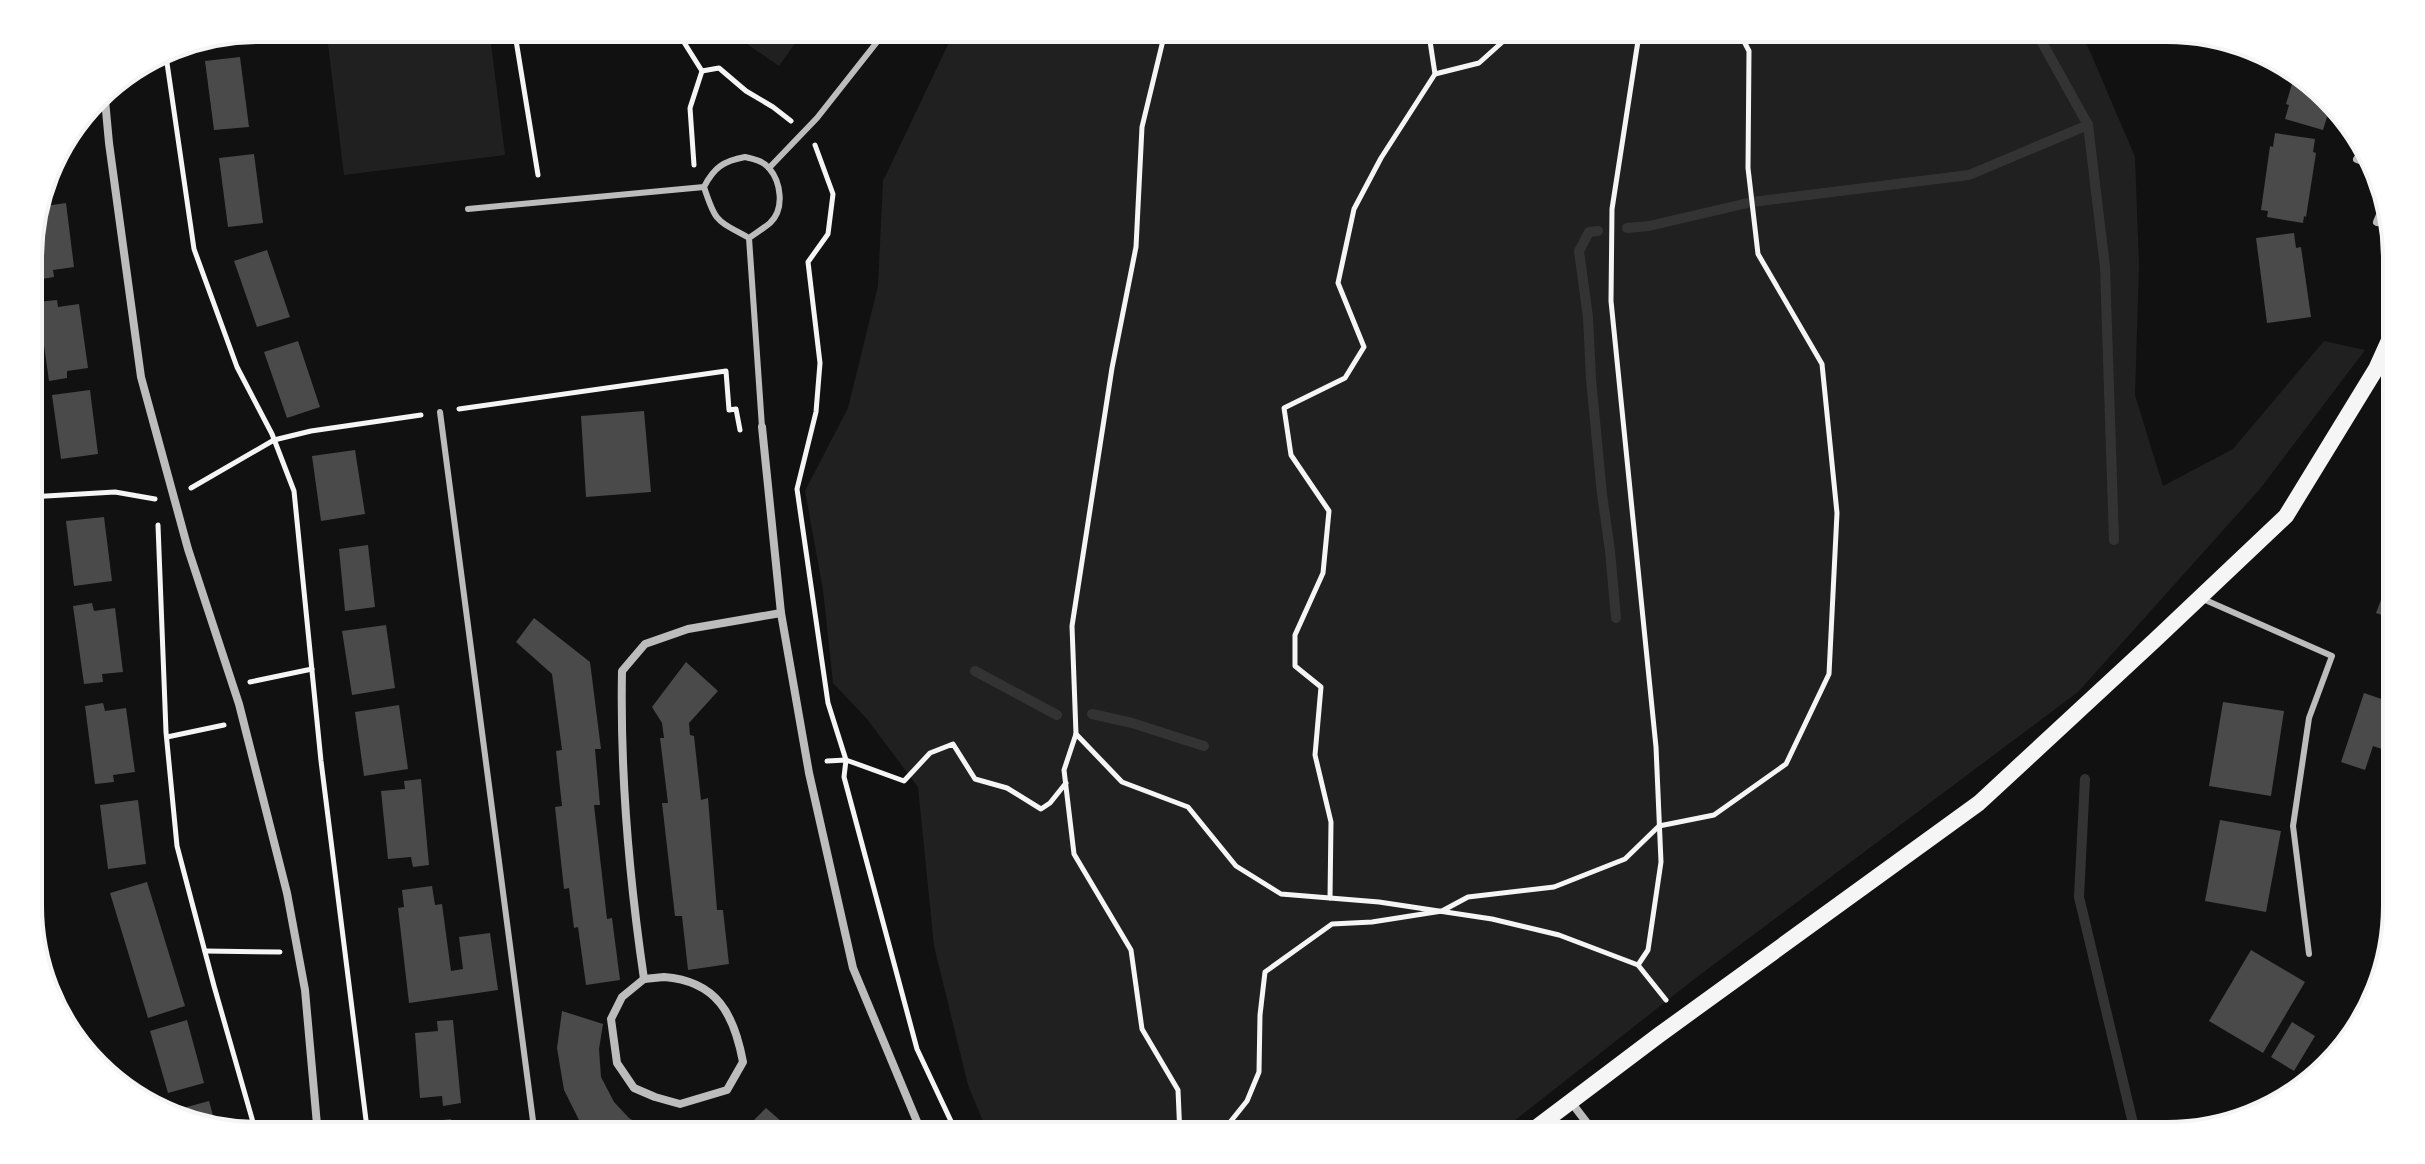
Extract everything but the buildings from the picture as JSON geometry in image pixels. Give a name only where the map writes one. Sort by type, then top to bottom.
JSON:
[{"type":"main road","points":[[1544,1122],[1979,803],[2286,516],[2383,354]]},
{"type":"street","points":[[106,106],[141,377],[188,549],[244,721],[284,880],[305,990],[317,1122]]},
{"type":"street","points":[[2377,222],[2379,218]]},
{"type":"street","points":[[762,427],[781,613],[807,762],[853,968],[917,1122]]},
{"type":"street","points":[[644,979],[634,908],[621,743],[622,671],[645,644],[688,629],[781,613]]},
{"type":"street","points":[[644,979],[686,979],[718,998],[738,1035],[743,1062],[727,1090],[680,1104],[634,1088],[617,1063],[611,1019],[622,997],[644,979]]},
{"type":"street","points":[[1571,1102],[1586,1122]]},
{"type":"lane","points":[[769,168],[804,132],[877,42]]},
{"type":"lane","points":[[745,157],[769,168],[777,182],[780,204],[770,223],[749,238],[718,222],[704,187],[712,171],[723,163],[745,157]]},
{"type":"lane","points":[[468,209],[704,187]]},
{"type":"lane","points":[[749,238],[762,427]]},
{"type":"lane","points":[[440,412],[533,1122]]},
{"type":"lane","points":[[2201,597],[2332,656],[2309,718],[2293,826],[2309,954]]},
{"type":"path","points":[[516,42],[538,175]]},
{"type":"path","points":[[684,42],[702,71]]},
{"type":"path","points":[[1163,42],[1142,127],[1136,247],[1112,368],[1072,626],[1076,734],[1064,770],[1074,854],[1131,950],[1142,1029],[1178,1090],[1179,1122]]},
{"type":"path","points":[[1330,898],[1331,822],[1315,755],[1321,687],[1295,666],[1295,635],[1323,573],[1329,511],[1291,455],[1284,408],[1345,378],[1364,347],[1338,283],[1354,209],[1381,158],[1435,74],[1430,42]]},
{"type":"path","points":[[1435,74],[1479,63],[1502,42]]},
{"type":"path","points":[[1638,42],[1612,209],[1611,301],[1656,747],[1661,862],[1648,950],[1638,965]]},
{"type":"path","points":[[1230,1122],[1247,1101],[1259,1072],[1260,1015],[1265,972],[1332,924],[1372,922],[1442,911],[1468,897],[1554,887],[1625,859],[1659,826],[1714,815],[1786,764],[1829,674],[1837,513],[1822,364],[1758,254],[1748,168],[1749,51],[1744,42]]},
{"type":"path","points":[[167,62],[194,249],[237,367],[274,440],[294,491],[321,761],[366,1122]]},
{"type":"path","points":[[702,71],[719,68],[804,132],[816,146],[833,194],[828,234],[808,262],[820,363],[816,412],[797,489],[828,703],[846,760],[844,777],[917,1049],[951,1122]]},
{"type":"path","points":[[693,188],[690,108],[702,71]]},
{"type":"path","points":[[42,496],[115,492],[157,500],[174,497],[274,440],[311,431],[726,371],[729,410],[736,409],[740,430],[762,427]]},
{"type":"path","points":[[157,515],[167,737],[177,846],[253,1122]]},
{"type":"path","points":[[233,686],[312,669]]},
{"type":"path","points":[[167,737],[244,721]]},
{"type":"path","points":[[1076,734],[1122,782],[1188,807],[1236,866],[1281,894],[1442,911],[1559,935],[1638,965],[1681,1019]]},
{"type":"path","points":[[807,762],[846,760],[904,781],[930,753],[953,744],[975,779],[1007,788],[1041,809],[1050,803],[1066,782]]},
{"type":"path","points":[[205,951],[298,953]]},
{"type":"shaded area","points":[[328,42],[491,42],[505,155],[344,175]]},
{"type":"shaded area","points":[[744,42],[796,42],[779,66]]},
{"type":"shaded area","points":[[949,42],[2086,42],[2135,157],[2139,265],[2135,395],[2163,486],[2233,449],[2324,341],[2365,350],[2260,489],[2078,692],[1697,977],[1513,1122],[983,1122],[968,1085],[934,946],[918,787],[867,719],[833,683],[823,590],[805,491],[848,408],[878,286],[883,181]]},
{"type":"waterway","points":[[2042,42],[2088,125],[2105,267],[2114,540]]},
{"type":"waterway","points":[[1627,228],[1649,226],[1752,202],[1969,175],[2088,125]]},
{"type":"waterway","points":[[1598,231],[1589,232],[1579,251],[1616,618]]},
{"type":"waterway","points":[[975,671],[1057,715]]},
{"type":"waterway","points":[[1092,714],[1204,746]]},
{"type":"waterway","points":[[2085,779],[2079,897],[2133,1122]]}]
